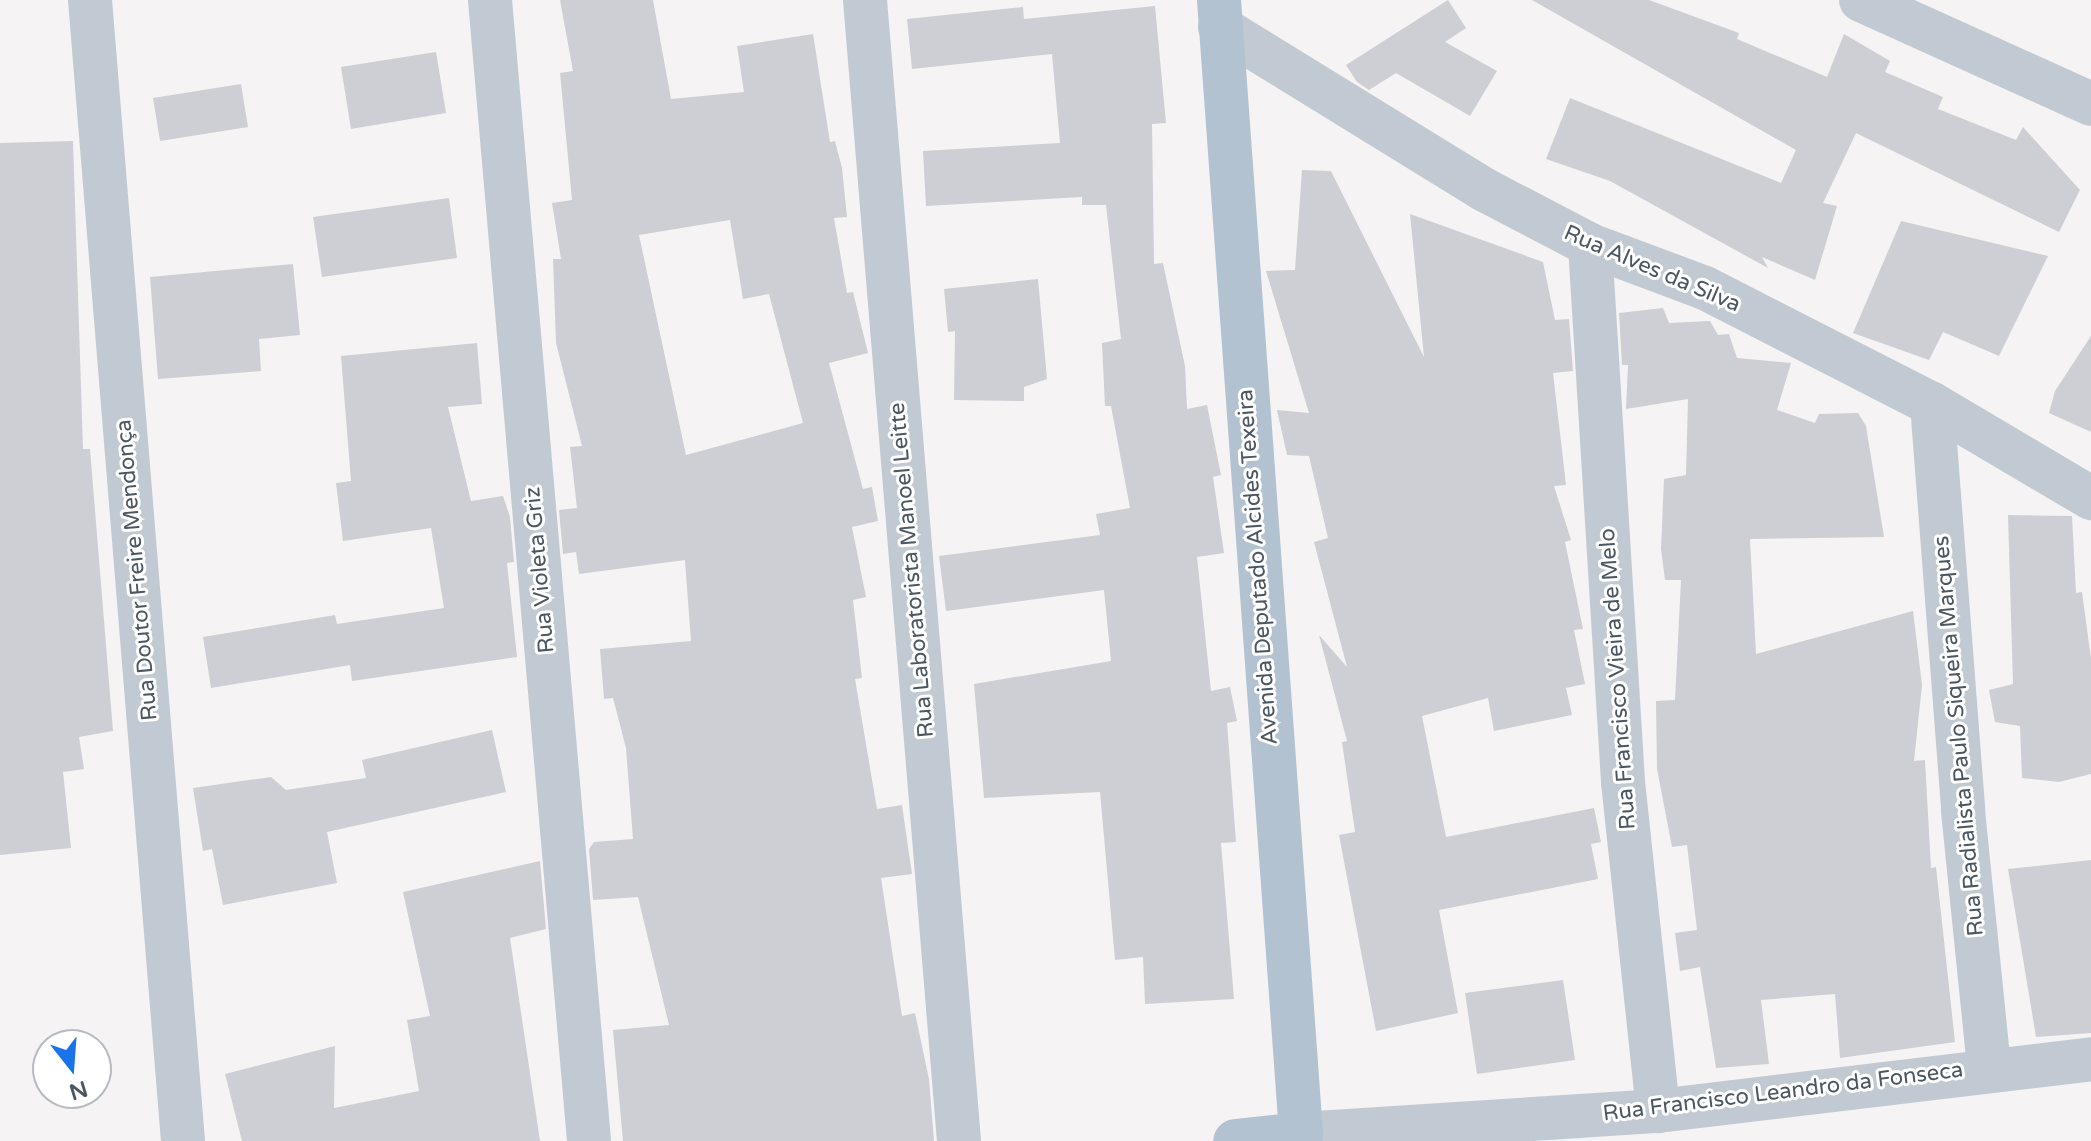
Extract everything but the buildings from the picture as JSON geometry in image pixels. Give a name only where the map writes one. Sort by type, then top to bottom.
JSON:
[{"type":"main road","name":"Avenida Deputado Alcides Texeira","points":[[1220,14],[1301,1134]]},
{"type":"main road","name":"Rua Francisco Leandro da Fonseca","points":[[1235,1141],[1301,1134]]},
{"type":"street","name":"Rua Doutor Freire Mendonça","points":[[90,0],[183,1141]]},
{"type":"street","name":"Rua Violeta Griz","points":[[490,0],[589,1141]]},
{"type":"street","name":"Rua Laboratorista Manoel Leitte","points":[[865,0],[959,1141]]},
{"type":"street","points":[[1861,0],[2091,104]]},
{"type":"street","name":"Rua Alves da Silva","points":[[1220,14],[1378,129],[1590,245],[1705,288],[1932,404],[2091,498]]},
{"type":"street","name":"Rua Francisco Vieira de Melo","points":[[1590,245],[1623,782],[1658,1111]]},
{"type":"street","name":"Rua Radialista Paulo Siqueira Marques","points":[[1932,404],[1963,811],[1989,1068]]},
{"type":"street","name":"Rua Francisco Leandro da Fonseca","points":[[1301,1134],[1658,1111],[1989,1068],[2091,1059]]}]
